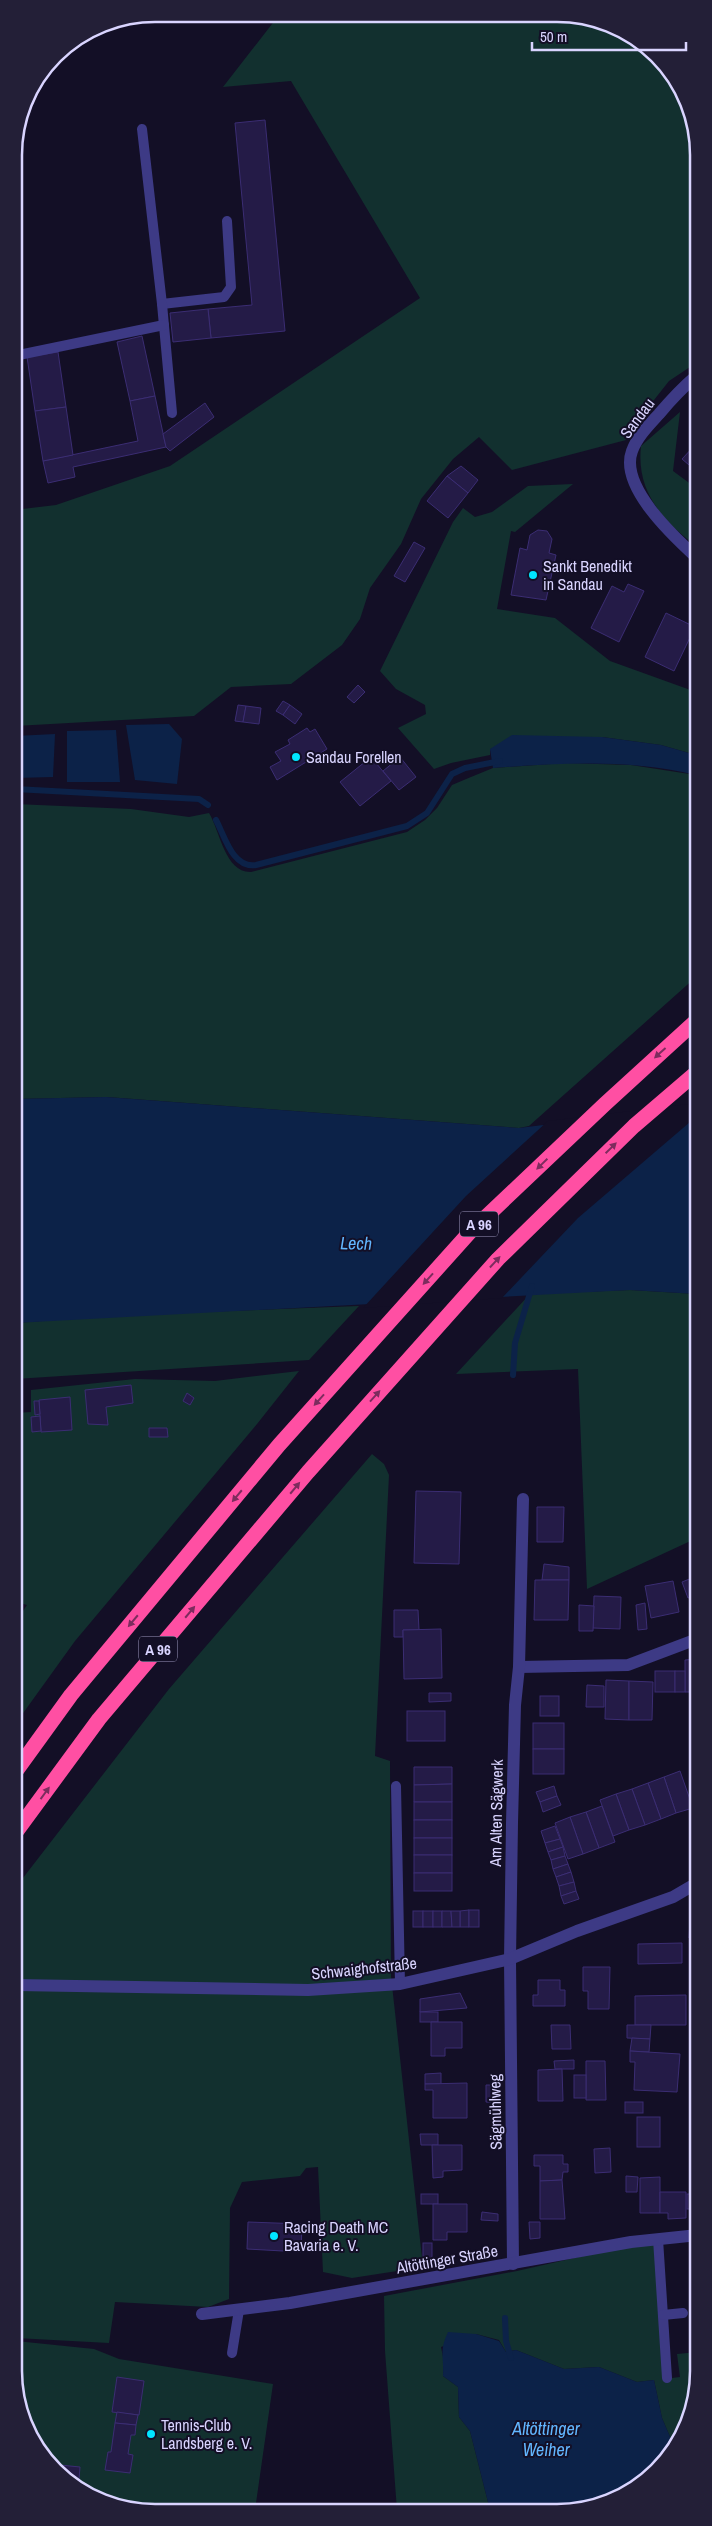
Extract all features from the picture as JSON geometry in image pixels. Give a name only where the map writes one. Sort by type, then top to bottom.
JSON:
[{"type":"highway","name":"A 96","points":[[23,1761],[71,1695],[279,1445],[470,1232],[604,1104],[690,1026]]},
{"type":"highway","name":"A 96","points":[[23,1822],[98,1719],[308,1472],[498,1258],[634,1126],[690,1078]]},
{"type":"street","name":"Sandau","points":[[690,381],[643,431],[631,452],[630,462],[632,471],[650,511],[690,551]]},
{"type":"street","name":"Am Alten Sägwerk","points":[[510,1959],[515,1705],[519,1667],[523,1499]]},
{"type":"street","points":[[519,1667],[628,1665],[689,1642]]},
{"type":"street","name":"Schwaighofstraße","points":[[23,1986],[308,1990],[400,1984],[510,1959],[577,1931],[673,1897],[689,1887]]},
{"type":"street","name":"Sägmühlweg","points":[[510,1959],[513,2264]]},
{"type":"street","name":"Altöttinger Straße","points":[[202,2314],[290,2303],[658,2239],[689,2236]]},
{"type":"lane","points":[[142,129],[162,304],[172,413]]},
{"type":"lane","points":[[162,304],[224,297],[231,287],[227,220]]},
{"type":"lane","points":[[23,354],[164,325]]},
{"type":"lane","points":[[396,1786],[400,1984]]},
{"type":"lane","points":[[658,2239],[666,2378]]},
{"type":"lane","points":[[232,2353],[239,2310]]},
{"type":"lane","points":[[663,2315],[683,2313]]},
{"type":"green space","points":[[274,22],[556,22],[582,25],[615,36],[637,50],[662,75],[676,97],[687,130],[690,156],[690,367],[669,381],[639,419],[626,440],[512,470],[479,437],[453,459],[421,499],[401,544],[370,588],[360,619],[342,645],[291,684],[231,687],[194,716],[23,726],[23,509],[56,505],[170,466],[420,298],[291,81],[223,87]]},
{"type":"green space","points":[[680,412],[673,471],[690,483],[690,541],[662,515],[647,491],[641,462],[641,446]]},
{"type":"green space","points":[[573,484],[515,532],[511,531],[497,609],[555,618],[610,661],[690,690],[690,753],[661,745],[602,737],[490,749],[490,755],[451,763],[434,769],[398,728],[426,714],[425,705],[396,689],[380,671],[453,522],[463,508],[475,517],[492,512],[528,486]]},
{"type":"green space","points":[[565,763],[631,765],[690,774],[690,983],[529,1126],[519,1128],[107,1097],[23,1099],[23,804],[131,809],[189,817],[209,813],[229,859],[235,866],[251,872],[407,832],[425,820],[437,808],[452,785],[493,768]]},
{"type":"green space","points":[[630,1290],[689,1294],[689,1542],[587,1589],[578,1369],[456,1374],[530,1294]]},
{"type":"green space","points":[[359,1306],[309,1360],[23,1378],[23,1322],[123,1315]]},
{"type":"green space","points":[[299,1371],[257,1424],[75,1641],[23,1713],[23,1611],[27,1605],[23,1604],[23,1412],[31,1412],[31,1390],[135,1379],[215,1381]]},
{"type":"green space","points":[[372,1454],[384,1464],[389,1475],[375,1756],[390,1761],[391,1976],[423,2267],[352,2278],[323,2272],[318,2167],[306,2168],[300,2176],[242,2182],[230,2208],[229,2299],[208,2307],[115,2302],[109,2343],[23,2338],[23,1878],[169,1689]]},
{"type":"green space","points":[[658,2239],[664,2379],[680,2377],[677,2354],[689,2353],[687,2396],[672,2437],[671,2439],[662,2418],[654,2380],[637,2382],[599,2367],[564,2369],[516,2350],[506,2352],[499,2340],[476,2334],[441,2347],[444,2362],[443,2376],[458,2387],[459,2417],[470,2431],[488,2504],[397,2504],[385,2351],[384,2296],[517,2271]]},
{"type":"green space","name":"Tennis-Club Landsberg e. V.","points":[[23,2342],[94,2349],[119,2359],[273,2384],[256,2504],[156,2504],[130,2501],[89,2486],[62,2464],[45,2444],[36,2429],[25,2396]]},
{"type":"water","points":[[169,724],[182,739],[177,784],[135,780],[126,725]]},
{"type":"water","points":[[116,730],[120,782],[67,782],[67,731]]},
{"type":"water","points":[[55,734],[53,777],[23,778],[23,736]]},
{"type":"water","points":[[512,735],[602,737],[661,745],[690,753],[690,774],[646,766],[620,764],[569,764],[493,768],[490,749]]},
{"type":"water","name":"Lech","points":[[106,1097],[519,1128],[690,1107],[689,1294],[630,1290],[23,1323],[23,1099]]},
{"type":"water","name":"Altöttinger Weiher","points":[[448,2332],[476,2334],[499,2341],[506,2352],[516,2350],[564,2369],[599,2367],[637,2382],[654,2380],[662,2418],[671,2439],[656,2458],[637,2476],[623,2486],[591,2499],[556,2504],[488,2504],[470,2431],[459,2417],[458,2387],[443,2376],[445,2339]]},
{"type":"pier","points":[[690,1104],[690,1122],[578,1218],[502,1298],[363,1308],[466,1196],[548,1121]]},
{"type":"building","points":[[265,120],[285,331],[211,338],[208,309],[252,305],[235,123]]},
{"type":"building","points":[[208,309],[211,338],[173,342],[170,313]]},
{"type":"building","points":[[142,336],[155,396],[130,401],[117,342]]},
{"type":"building","points":[[58,352],[66,407],[35,411],[27,357]]},
{"type":"building","points":[[155,396],[166,447],[73,467],[75,477],[48,483],[43,461],[138,441],[130,401]]},
{"type":"building","points":[[205,403],[214,417],[170,451],[166,447],[163,434]]},
{"type":"building","points":[[66,407],[73,455],[43,461],[35,411]]},
{"type":"building","points":[[690,451],[690,466],[682,459]]},
{"type":"building","points":[[461,466],[478,480],[468,493],[447,476]]},
{"type":"building","points":[[447,476],[468,493],[448,518],[427,501]]},
{"type":"building","name":"Sankt Benedikt in Sandau","points":[[538,530],[547,531],[552,539],[549,553],[556,555],[546,600],[511,595],[520,548],[527,550],[530,535]]},
{"type":"building","points":[[414,542],[425,548],[405,582],[394,576]]},
{"type":"building","points":[[628,584],[644,591],[619,642],[591,628],[612,586],[624,592]]},
{"type":"building","points":[[666,613],[690,624],[690,638],[674,671],[645,657]]},
{"type":"building","points":[[358,685],[365,692],[354,703],[347,697]]},
{"type":"building","points":[[283,701],[290,705],[283,715],[276,711]]},
{"type":"building","points":[[238,705],[246,706],[243,722],[235,721]]},
{"type":"building","points":[[290,705],[302,714],[295,724],[283,715]]},
{"type":"building","points":[[246,706],[261,708],[259,724],[243,722]]},
{"type":"building","name":"Sandau Forellen","points":[[307,728],[310,732],[315,729],[327,749],[277,780],[270,767],[281,761],[275,752],[290,744],[288,740]]},
{"type":"building","points":[[371,757],[391,781],[360,806],[340,782]]},
{"type":"building","points":[[400,757],[416,777],[399,790],[383,771]]},
{"type":"building","points":[[131,1385],[133,1403],[106,1407],[108,1425],[88,1424],[85,1390]]},
{"type":"building","points":[[187,1393],[194,1398],[190,1405],[183,1401]]},
{"type":"building","points":[[70,1397],[72,1430],[41,1432],[39,1400]]},
{"type":"building","points":[[34,1401],[39,1401],[40,1414],[35,1415]]},
{"type":"building","points":[[40,1416],[41,1431],[32,1432],[31,1417]]},
{"type":"building","points":[[149,1428],[167,1428],[168,1437],[149,1437]]},
{"type":"building","points":[[416,1491],[461,1492],[459,1564],[414,1563]]},
{"type":"building","points":[[537,1507],[564,1507],[563,1542],[537,1542]]},
{"type":"building","points":[[544,1564],[569,1567],[569,1580],[542,1580]]},
{"type":"building","points":[[689,1579],[689,1598],[688,1598],[682,1582]]},
{"type":"building","points":[[535,1580],[569,1580],[568,1620],[534,1620]]},
{"type":"building","points":[[673,1581],[679,1612],[651,1618],[645,1586]]},
{"type":"building","points":[[594,1596],[621,1597],[620,1629],[593,1628]]},
{"type":"building","points":[[645,1603],[647,1629],[638,1630],[636,1605]]},
{"type":"building","points":[[579,1605],[594,1606],[593,1631],[579,1631]]},
{"type":"building","points":[[394,1610],[418,1610],[419,1630],[403,1630],[403,1637],[394,1637]]},
{"type":"building","points":[[441,1629],[442,1678],[404,1679],[403,1630]]},
{"type":"building","points":[[685,1660],[689,1660],[689,1692],[685,1692]]},
{"type":"building","points":[[655,1671],[675,1671],[675,1692],[655,1692]]},
{"type":"building","points":[[675,1671],[685,1671],[685,1692],[675,1692]]},
{"type":"building","points":[[606,1680],[629,1681],[629,1720],[605,1719]]},
{"type":"building","points":[[629,1681],[653,1682],[652,1720],[629,1720]]},
{"type":"building","points":[[587,1685],[604,1686],[604,1707],[586,1707]]},
{"type":"building","points":[[429,1693],[451,1693],[451,1701],[429,1702]]},
{"type":"building","points":[[540,1696],[559,1696],[559,1716],[540,1716]]},
{"type":"building","points":[[407,1711],[445,1711],[445,1741],[407,1741]]},
{"type":"building","points":[[533,1723],[564,1723],[564,1749],[533,1749]]},
{"type":"building","points":[[533,1749],[564,1749],[564,1774],[533,1774]]},
{"type":"building","points":[[414,1767],[452,1767],[452,1784],[414,1785]]},
{"type":"building","points":[[680,1771],[689,1797],[689,1809],[676,1813],[664,1777]]},
{"type":"building","points":[[664,1777],[676,1813],[661,1819],[648,1783]]},
{"type":"building","points":[[648,1783],[661,1819],[645,1825],[632,1789]]},
{"type":"building","points":[[452,1784],[452,1802],[414,1802],[414,1785]]},
{"type":"building","points":[[554,1786],[557,1796],[540,1802],[536,1792]]},
{"type":"building","points":[[632,1789],[645,1825],[629,1830],[616,1794]]},
{"type":"building","points":[[616,1794],[629,1830],[613,1836],[600,1800]]},
{"type":"building","points":[[557,1796],[561,1805],[543,1812],[540,1802]]},
{"type":"building","points":[[414,1802],[452,1802],[452,1820],[414,1820]]},
{"type":"building","points":[[602,1806],[615,1842],[599,1848],[586,1812]]},
{"type":"building","points":[[586,1812],[599,1848],[583,1854],[570,1817]]},
{"type":"building","points":[[570,1817],[583,1854],[568,1859],[555,1823]]},
{"type":"building","points":[[414,1820],[452,1820],[452,1838],[414,1838]]},
{"type":"building","points":[[555,1826],[560,1839],[545,1843],[541,1831]]},
{"type":"building","points":[[414,1838],[452,1838],[452,1855],[414,1855]]},
{"type":"building","points":[[560,1839],[563,1847],[548,1852],[545,1843]]},
{"type":"building","points":[[563,1847],[565,1856],[551,1860],[548,1852]]},
{"type":"building","points":[[414,1855],[452,1855],[452,1873],[414,1873]]},
{"type":"building","points":[[565,1856],[568,1864],[553,1869],[551,1860]]},
{"type":"building","points":[[568,1864],[571,1872],[556,1877],[553,1869]]},
{"type":"building","points":[[571,1872],[574,1882],[559,1886],[556,1877]]},
{"type":"building","points":[[414,1873],[452,1873],[452,1891],[414,1891]]},
{"type":"building","points":[[574,1882],[576,1891],[561,1896],[559,1886]]},
{"type":"building","points":[[576,1891],[579,1899],[564,1904],[561,1896]]},
{"type":"building","points":[[469,1910],[469,1927],[460,1927],[460,1911]]},
{"type":"building","points":[[469,1910],[479,1910],[479,1927],[469,1927]]},
{"type":"building","points":[[413,1911],[423,1911],[423,1927],[413,1927]]},
{"type":"building","points":[[423,1911],[433,1911],[433,1927],[423,1927]]},
{"type":"building","points":[[433,1911],[442,1911],[442,1927],[433,1927]]},
{"type":"building","points":[[442,1911],[451,1911],[452,1927],[442,1927]]},
{"type":"building","points":[[451,1911],[460,1911],[460,1927],[452,1927]]},
{"type":"building","points":[[682,1943],[682,1963],[638,1964],[638,1944]]},
{"type":"building","points":[[583,1967],[610,1967],[609,2009],[588,2009],[588,1991],[583,1991]]},
{"type":"building","points":[[538,1980],[560,1980],[560,1990],[565,1990],[565,2006],[533,2006],[533,1995],[538,1995]]},
{"type":"building","points":[[460,1993],[467,2008],[420,2012],[420,1999]]},
{"type":"building","points":[[686,1995],[686,2025],[635,2025],[635,1996]]},
{"type":"building","points":[[420,2012],[438,2012],[438,2022],[420,2022]]},
{"type":"building","points":[[431,2022],[462,2022],[462,2048],[445,2048],[445,2056],[431,2056]]},
{"type":"building","points":[[551,2025],[570,2025],[571,2049],[552,2049]]},
{"type":"building","points":[[627,2025],[651,2025],[650,2039],[627,2038]]},
{"type":"building","points":[[632,2038],[650,2039],[649,2052],[630,2051]]},
{"type":"building","points":[[630,2051],[680,2054],[677,2092],[634,2090],[635,2062],[630,2062]]},
{"type":"building","points":[[574,2060],[574,2069],[555,2069],[554,2061]]},
{"type":"building","points":[[586,2061],[605,2061],[606,2100],[586,2100]]},
{"type":"building","points":[[562,2069],[563,2101],[538,2101],[538,2070]]},
{"type":"building","points":[[441,2073],[441,2084],[425,2084],[425,2074]]},
{"type":"building","points":[[574,2075],[586,2075],[586,2098],[574,2098]]},
{"type":"building","points":[[467,2083],[467,2118],[433,2118],[433,2090],[425,2090],[425,2084]]},
{"type":"building","points":[[486,2085],[496,2085],[497,2103],[486,2102]]},
{"type":"building","points":[[625,2102],[643,2102],[643,2113],[625,2113]]},
{"type":"building","points":[[637,2117],[660,2117],[660,2147],[637,2147]]},
{"type":"building","points":[[420,2134],[438,2134],[438,2145],[421,2145]]},
{"type":"building","points":[[432,2145],[462,2145],[462,2170],[443,2171],[443,2177],[433,2178]]},
{"type":"building","points":[[610,2148],[611,2172],[595,2173],[594,2149]]},
{"type":"building","points":[[534,2155],[563,2155],[563,2164],[568,2164],[568,2172],[563,2172],[562,2180],[540,2181],[540,2166],[534,2166]]},
{"type":"building","points":[[626,2176],[638,2177],[637,2192],[626,2192]]},
{"type":"building","points":[[660,2177],[660,2213],[640,2213],[640,2178]]},
{"type":"building","points":[[562,2180],[565,2219],[540,2219],[540,2181]]},
{"type":"building","points":[[660,2192],[686,2192],[686,2218],[668,2219],[668,2213],[660,2213]]},
{"type":"building","points":[[421,2194],[438,2194],[438,2204],[421,2204]]},
{"type":"building","points":[[687,2194],[689,2194],[689,2209],[687,2209]]},
{"type":"building","points":[[433,2204],[467,2204],[467,2232],[447,2232],[447,2240],[433,2240]]},
{"type":"building","points":[[482,2212],[498,2214],[498,2221],[481,2220]]},
{"type":"building","name":"Racing Death MC Bavaria e. V.","points":[[248,2222],[302,2224],[301,2252],[247,2249]]},
{"type":"building","points":[[529,2222],[540,2222],[540,2238],[530,2239]]},
{"type":"building","points":[[423,2243],[432,2243],[432,2262],[423,2262]]},
{"type":"building","points":[[117,2377],[144,2381],[139,2415],[112,2412]]},
{"type":"building","points":[[117,2412],[138,2415],[136,2425],[115,2423]]},
{"type":"building","points":[[115,2423],[136,2425],[135,2435],[131,2435],[128,2454],[133,2455],[130,2473],[105,2470],[108,2452],[111,2452]]},
{"type":"building","points":[[63,2465],[80,2467],[79,2479]]},
{"type":"waterway","points":[[216,820],[236,857],[248,865],[256,865],[407,826],[427,813],[452,774],[465,768],[500,761]]},
{"type":"waterway","points":[[23,789],[199,799],[208,805]]},
{"type":"waterway","points":[[513,1375],[515,1343],[532,1286]]},
{"type":"waterway","points":[[505,2318],[506,2341],[511,2358]]},
{"type":"place","name":"Sankt Benedikt in Sandau","points":[[533,575]]},
{"type":"place","name":"Sandau Forellen","points":[[296,757]]},
{"type":"place","name":"Racing Death MC Bavaria e. V.","points":[[274,2236]]},
{"type":"place","name":"Tennis-Club Landsberg e. V.","points":[[151,2434]]}]
